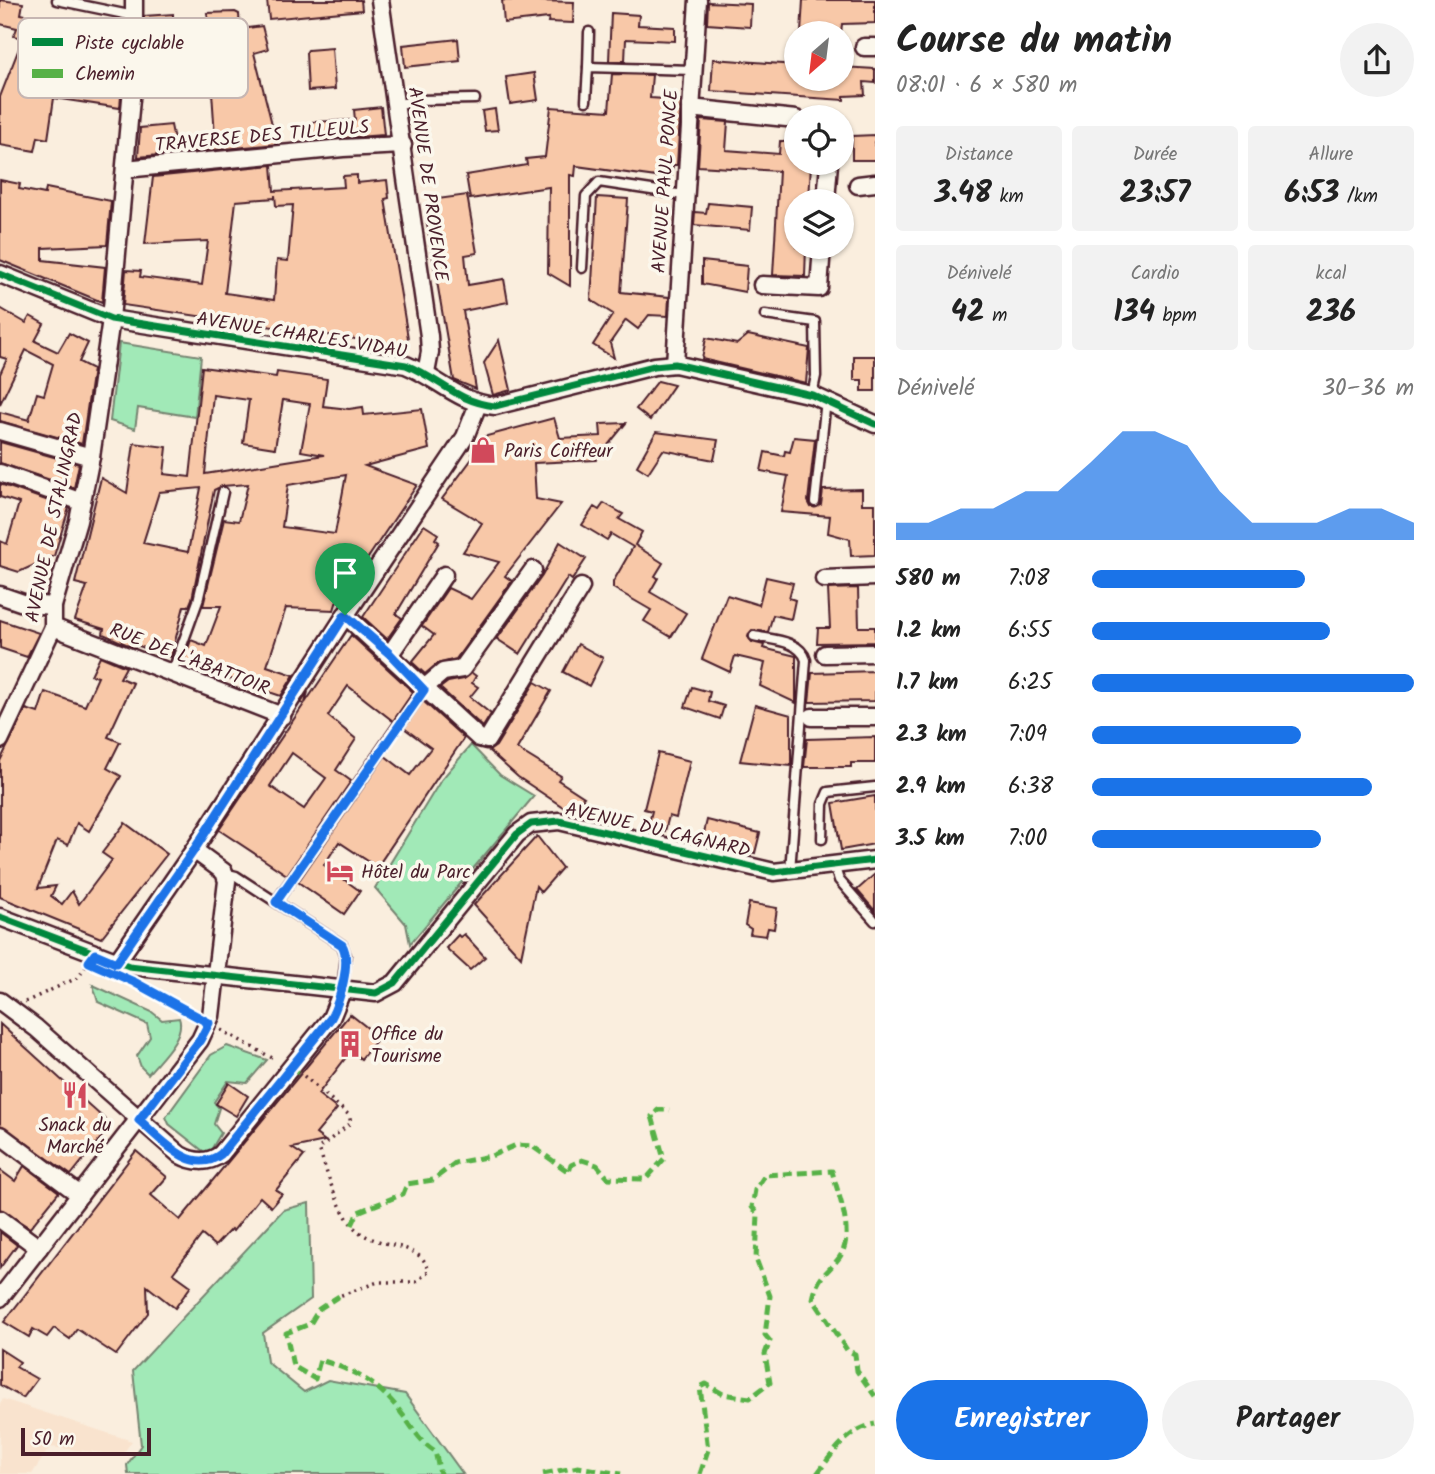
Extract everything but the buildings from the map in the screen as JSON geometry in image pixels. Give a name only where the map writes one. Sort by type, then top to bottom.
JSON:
[{"type":"street","name":"AVENUE DE PROVENCE","points":[[380,0],[429,336],[430,352],[426,373]]},
{"type":"street","name":"AVENUE PAUL PONCE","points":[[675,364],[698,0]]},
{"type":"street","name":"AVENUE DE STALINGRAD","points":[[0,740],[52,627],[53,606],[82,502],[111,319],[131,98]]},
{"type":"street","points":[[690,108],[784,118]]},
{"type":"street","name":"TRAVERSE DES TILLEULS","points":[[125,169],[402,145]]},
{"type":"street","points":[[858,185],[875,183]]},
{"type":"street","points":[[762,285],[819,288],[821,259]]},
{"type":"street","name":"AVENUE CHARLES VIDAU","points":[[0,274],[111,319],[406,365],[426,373],[466,401],[478,404]]},
{"type":"street","points":[[282,716],[345,615],[465,437],[478,404],[495,406],[654,366],[675,364],[819,398],[875,424]]},
{"type":"street","points":[[0,431],[91,457]]},
{"type":"street","points":[[0,473],[82,502]]},
{"type":"street","points":[[424,690],[443,672],[462,669],[533,570]]},
{"type":"street","points":[[390,654],[444,575]]},
{"type":"street","points":[[824,579],[875,578]]},
{"type":"street","points":[[345,615],[479,738],[490,739],[581,587]]},
{"type":"street","points":[[0,595],[26,604],[53,606]]},
{"type":"street","name":"RUE DE L'ABATTOIR","points":[[52,627],[282,716],[116,963]]},
{"type":"street","points":[[825,654],[875,653]]},
{"type":"street","points":[[812,717],[875,717]]},
{"type":"street","name":"AVENUE DU CAGNARD","points":[[0,917],[116,963],[215,977],[376,993],[395,984],[517,834],[531,824],[559,821],[774,872],[875,860]]},
{"type":"street","points":[[0,1298],[200,1040],[209,1023],[228,889],[224,872],[194,850]]},
{"type":"street","points":[[0,1001],[189,1160],[214,1160],[297,1071],[331,1018],[342,991]]},
{"type":"street","points":[[0,1135],[80,1195]]},
{"type":"street","points":[[0,1219],[39,1248]]},
{"type":"lane","points":[[57,0],[134,8]]},
{"type":"lane","points":[[586,101],[589,32]]},
{"type":"lane","points":[[588,67],[693,70]]},
{"type":"lane","points":[[397,105],[417,100],[475,99]]},
{"type":"lane","points":[[582,268],[586,196],[599,182],[684,195]]},
{"type":"lane","points":[[765,315],[815,322],[819,398],[815,502]]},
{"type":"lane","points":[[172,673],[198,601],[223,492]]},
{"type":"lane","points":[[754,636],[796,645],[803,651],[806,660],[790,871]]},
{"type":"lane","points":[[276,902],[424,690]]},
{"type":"lane","points":[[822,839],[823,804],[828,792],[875,788]]},
{"type":"lane","points":[[833,864],[839,880],[875,921]]},
{"type":"lane","points":[[224,872],[236,876],[342,945],[346,956],[342,991]]},
{"type":"path","points":[[17,1013],[26,1001],[77,978],[95,954]]},
{"type":"path","points":[[134,982],[297,1071],[349,1115],[351,1123],[319,1149],[329,1180],[352,1225],[368,1238],[418,1253],[425,1259],[429,1270],[416,1282],[378,1282],[339,1296]]},
{"type":"shaded area","points":[[3,1399],[132,1441],[122,1455],[50,1447],[32,1474],[0,1474],[0,1403]]},
{"type":"green space","points":[[119,343],[201,356],[195,417],[138,408],[135,429],[110,421]]},
{"type":"green space","points":[[471,745],[500,775],[534,796],[410,944],[406,924],[375,888],[441,780]]},
{"type":"green space","points":[[93,985],[152,1012],[162,1020],[179,1018],[179,1032],[175,1040],[148,1074],[141,1067],[137,1056],[150,1037],[147,1024],[98,1002]]},
{"type":"green space","points":[[227,1046],[267,1060],[247,1083],[228,1081],[214,1102],[219,1108],[214,1124],[221,1133],[208,1155],[169,1124],[166,1117],[211,1055]]},
{"type":"green space","points":[[309,1203],[311,1299],[263,1333],[267,1362],[304,1392],[328,1380],[405,1394],[463,1474],[128,1474],[127,1465],[141,1445],[133,1371],[283,1210]]},
{"type":"marked path","points":[[290,1068],[303,1075]]},
{"type":"marked path","points":[[352,1225],[358,1212],[403,1194],[407,1184],[433,1180],[455,1163],[491,1156],[516,1145],[532,1146],[569,1172],[571,1165],[582,1160],[597,1165],[608,1178],[646,1179],[664,1159],[652,1116],[658,1110],[670,1110]]},
{"type":"marked path","points":[[700,1474],[708,1450],[700,1387],[706,1384],[723,1394],[750,1398],[770,1383],[765,1354],[770,1341],[765,1335],[770,1296],[756,1259],[758,1214],[752,1207],[755,1190],[765,1175],[832,1171],[844,1215],[846,1238],[844,1249],[820,1280],[813,1299],[847,1350],[855,1354],[857,1371],[875,1396]]},
{"type":"marked path","points":[[339,1296],[319,1309],[310,1324],[286,1333],[293,1366],[315,1379],[320,1360],[356,1374],[376,1387],[394,1404],[421,1439],[435,1451],[440,1474]]},
{"type":"marked path","points":[[817,1474],[849,1436],[875,1424]]},
{"type":"marked path","points":[[543,1474],[578,1467],[621,1474]]},
{"type":"cycle path","points":[[0,274],[111,319],[406,365],[459,395],[482,404],[495,406],[654,366],[675,364],[812,395],[875,424]]},
{"type":"cycle path","points":[[0,917],[129,966],[376,993],[395,983],[517,834],[531,824],[559,821],[774,872],[875,860]]},
{"type":"place","name":"Paris Coiffeur","points":[[483,450]]},
{"type":"place","name":"Hôtel du Parc","points":[[340,871]]},
{"type":"place","name":"Office du Tourisme","points":[[350,1044]]},
{"type":"place","name":"Snack du Marché","points":[[75,1095]]},
{"type":"route","points":[[345,615],[390,654],[424,690],[276,902],[342,945],[346,956],[339,1002],[331,1018],[221,1154],[214,1160],[189,1160],[139,1120],[200,1040],[209,1023],[134,982],[89,962],[95,954],[116,963],[194,850],[345,615]]}]
